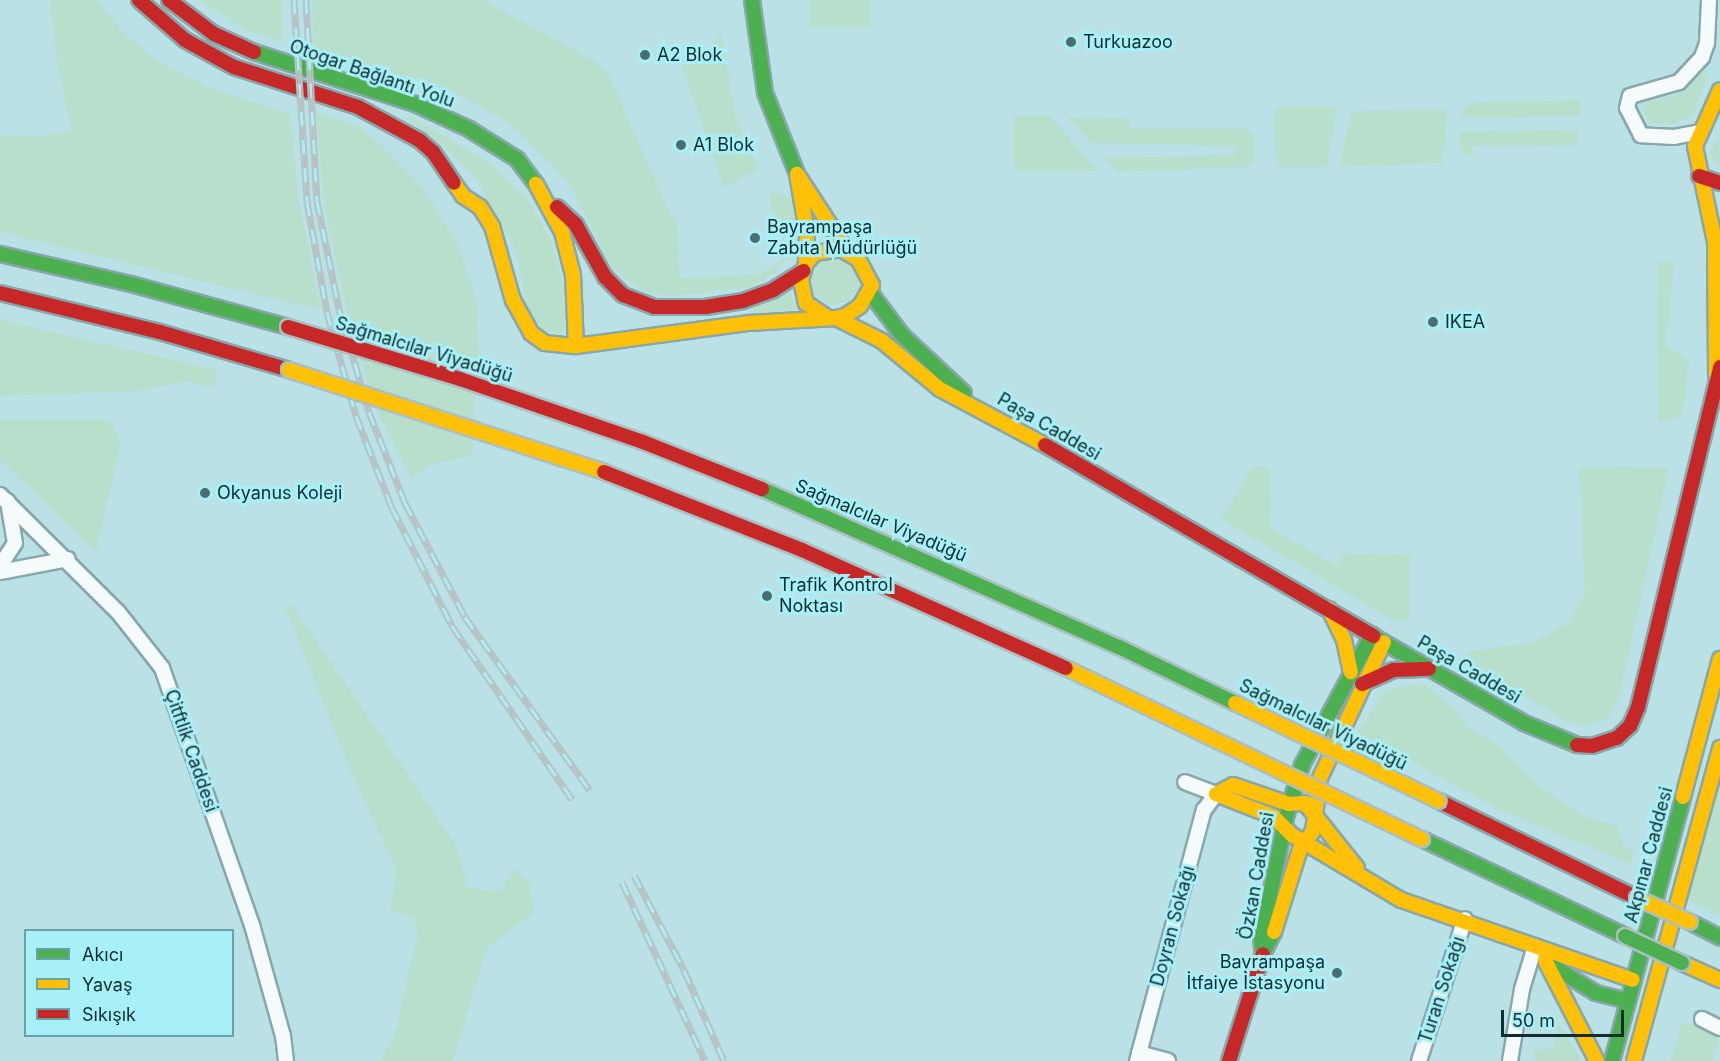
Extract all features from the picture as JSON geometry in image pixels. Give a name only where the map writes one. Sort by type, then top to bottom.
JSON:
[{"type":"main road","name":"Otogar Bağlantı Yolu","points":[[139,0],[185,40],[234,67],[358,107],[409,132],[433,152],[463,196],[480,207],[492,226],[513,300],[531,333],[545,343],[576,346],[749,323],[832,318]]},
{"type":"main road","name":"Otogar Bağlantı Yolu","points":[[169,0],[189,19],[255,52],[415,104],[469,129],[517,159],[547,202]]},
{"type":"main road","points":[[752,0],[765,93],[796,174],[807,232],[806,303],[832,318],[856,310],[872,285],[866,272],[847,251],[796,174]]},
{"type":"main road","points":[[1700,132],[1720,90]]},
{"type":"main road","points":[[1700,132],[1720,121]]},
{"type":"main road","name":"Paşa Caddesi","points":[[832,318],[882,341],[940,389],[981,408],[1524,723],[1572,745],[1604,744],[1617,738],[1630,726],[1644,687],[1718,370],[1715,242],[1699,176],[1695,146],[1700,132]]},
{"type":"main road","points":[[1699,176],[1720,183]]},
{"type":"main road","points":[[547,202],[576,225],[597,265],[615,288],[634,301],[654,307],[705,307],[743,301],[773,290],[824,250],[847,251]]},
{"type":"main road","points":[[547,202],[569,255],[576,346]]},
{"type":"main road","name":"Sağmalcılar Viyadüğü","points":[[0,254],[131,284],[288,327],[613,431],[790,501],[1119,647],[1720,937]]},
{"type":"main road","name":"Paşa Caddesi","points":[[869,291],[916,351],[981,408]]},
{"type":"main road","points":[[0,293],[160,332],[289,370],[591,467],[801,550],[1010,641],[1720,980]]},
{"type":"main road","points":[[1328,608],[1344,640],[1351,672]]},
{"type":"main road","name":"Özkan Caddesi","points":[[1263,954],[1261,939],[1289,804],[1302,765],[1351,672],[1378,638]]},
{"type":"main road","name":"Özkan Caddesi","points":[[1229,1061],[1263,954],[1272,939],[1287,880],[1305,840],[1313,831],[1320,778],[1362,684],[1378,638]]},
{"type":"main road","name":"Akpınar Caddesi","points":[[1612,1061],[1720,658]]},
{"type":"main road","points":[[1362,684],[1394,670],[1431,669]]},
{"type":"main road","name":"Akpınar Caddesi","points":[[1634,1061],[1720,748]]},
{"type":"main road","points":[[1215,794],[1233,785],[1289,804],[1305,803],[1365,879]]},
{"type":"main road","points":[[1215,794],[1260,810],[1285,825],[1292,835],[1305,840],[1401,900],[1465,920],[1634,980],[1650,997]]},
{"type":"main road","points":[[1534,946],[1545,960],[1597,1061]]},
{"type":"main road","points":[[1545,960],[1573,982],[1628,1001],[1650,997]]},
{"type":"street","points":[[1700,132],[1674,137],[1641,135],[1627,108],[1630,96],[1679,82],[1702,57],[1707,43],[1709,0]]},
{"type":"street","points":[[0,566],[15,543],[4,498]]},
{"type":"street","name":"Çitftlik Caddesi","points":[[4,498],[118,612],[162,668],[252,925],[283,1036],[286,1061]]},
{"type":"street","points":[[0,572],[68,560]]},
{"type":"street","points":[[1185,782],[1215,794]]},
{"type":"street","name":"Doyran Sokağı","points":[[1138,1057],[1204,810],[1215,794]]},
{"type":"street","name":"Turan Sokağı","points":[[1419,1061],[1465,920]]},
{"type":"street","points":[[1510,1061],[1534,946]]},
{"type":"street","points":[[1702,1019],[1720,1028]]},
{"type":"street","points":[[1138,1057],[1168,1061]]},
{"type":"green space","points":[[50,0],[97,0],[122,31],[154,59],[211,89],[290,114],[299,201],[321,310],[0,232],[0,135],[45,136],[72,131],[58,69]]},
{"type":"green space","points":[[198,0],[282,0],[282,41],[249,31]]},
{"type":"green space","points":[[312,0],[483,0],[593,60],[610,77],[668,208],[677,220],[680,279],[759,274],[776,265],[785,252],[789,234],[786,225],[770,210],[772,190],[793,200],[798,232],[791,252],[775,273],[751,287],[667,296],[642,291],[612,268],[569,183],[511,124],[452,91],[313,54]]},
{"type":"green space","points":[[809,0],[871,0],[871,27],[809,27]]},
{"type":"green space","points":[[722,33],[735,115],[759,169],[724,187],[679,58],[710,47]]},
{"type":"green space","points":[[1704,70],[1709,72],[1693,115],[1671,125],[1648,121],[1643,108],[1648,101],[1666,98],[1683,90]]},
{"type":"green space","points":[[1580,100],[1580,116],[1462,117],[1464,108],[1471,103]]},
{"type":"green space","points":[[1282,106],[1337,106],[1327,167],[1279,167],[1276,163],[1275,112]]},
{"type":"green space","points":[[1061,109],[1075,118],[1130,119],[1131,129],[1247,129],[1254,135],[1254,161],[1248,167],[1117,172],[1104,158],[1235,155],[1235,146],[1091,143]]},
{"type":"green space","points":[[1447,110],[1443,163],[1340,166],[1351,111]]},
{"type":"green space","points":[[316,113],[358,127],[378,142],[423,188],[459,246],[476,299],[479,353],[472,456],[430,464],[411,480],[374,405],[347,313],[324,205]]},
{"type":"green space","points":[[409,116],[490,163],[529,201],[552,243],[563,283],[564,329],[560,334],[543,330],[527,306],[516,251],[475,177],[440,143],[406,119]]},
{"type":"green space","points":[[1014,116],[1050,116],[1098,171],[1014,171]]},
{"type":"green space","points":[[1578,130],[1578,145],[1473,146],[1473,155],[1464,154],[1460,146],[1460,132]]},
{"type":"green space","points":[[1720,133],[1720,170],[1710,153]]},
{"type":"green space","points":[[835,258],[851,265],[858,281],[851,297],[835,304],[819,297],[812,281],[819,265]]},
{"type":"green space","points":[[1674,262],[1666,345],[1689,361],[1682,418],[1658,423],[1657,263]]},
{"type":"green space","points":[[790,292],[798,309],[754,315],[752,308]]},
{"type":"green space","points":[[0,320],[217,370],[214,388],[188,381],[140,391],[0,396]]},
{"type":"green space","points":[[0,420],[106,420],[114,425],[120,446],[96,552],[0,460]]},
{"type":"green space","points":[[1252,467],[1270,468],[1271,529],[1339,566],[1341,553],[1410,555],[1410,619],[1396,622],[1221,519]]},
{"type":"green space","points":[[1579,467],[1669,468],[1619,698],[1607,719],[1587,726],[1572,724],[1466,661],[1467,652],[1533,642],[1570,622],[1585,593]]},
{"type":"green space","points":[[292,605],[457,846],[468,888],[500,891],[514,868],[531,885],[533,913],[487,948],[453,1061],[380,1061],[396,1030],[417,936],[415,919],[391,910],[396,870],[349,767],[285,607]]},
{"type":"green space","points":[[1410,684],[1424,685],[1455,708],[1466,726],[1497,744],[1535,783],[1562,802],[1591,819],[1618,826],[1623,844],[1635,854],[1630,864],[1500,810],[1358,732],[1383,693]]},
{"type":"green space","points":[[1720,780],[1720,915],[1688,900]]},
{"type":"green space","points":[[1558,1023],[1582,1061],[1536,1061],[1533,1050],[1555,1048]]},
{"type":"green space","points":[[1681,1024],[1706,1024],[1719,1037],[1713,1061],[1671,1061]]},
{"type":"railway","points":[[294,0],[307,202],[327,312],[356,416],[392,508],[452,626],[572,799]]},
{"type":"railway","points":[[306,0],[317,201],[339,309],[369,412],[405,503],[465,617],[590,790]]},
{"type":"railway","points":[[634,875],[684,970],[724,1061]]},
{"type":"railway","points":[[622,882],[705,1061]]},
{"type":"traffic: fast","points":[[752,0],[765,93],[797,174]]},
{"type":"traffic: fast","points":[[254,52],[415,104],[469,129],[517,159],[536,184]]},
{"type":"traffic: fast","points":[[0,254],[131,284],[288,327]]},
{"type":"traffic: fast","points":[[869,291],[902,335],[964,393]]},
{"type":"traffic: fast","points":[[762,489],[1119,647],[1235,703]]},
{"type":"traffic: fast","points":[[1274,932],[1263,954],[1261,939],[1286,817],[1302,765],[1372,635]]},
{"type":"traffic: fast","points":[[1373,636],[1524,723],[1577,745]]},
{"type":"traffic: fast","points":[[1612,1061],[1683,797]]},
{"type":"traffic: fast","points":[[1422,839],[1625,936]]},
{"type":"traffic: fast","points":[[1690,922],[1720,937]]},
{"type":"traffic: fast","points":[[1625,936],[1682,963]]},
{"type":"traffic: fast","points":[[1549,964],[1596,993],[1628,1001]]},
{"type":"traffic: slow","points":[[1716,374],[1715,242],[1695,146],[1720,90]]},
{"type":"traffic: slow","points":[[806,263],[807,232],[797,174],[847,251]]},
{"type":"traffic: slow","points":[[454,183],[463,196],[480,207],[492,226],[513,300],[531,333],[545,343],[576,346],[573,275],[562,232],[536,184]]},
{"type":"traffic: slow","points":[[576,346],[749,323],[836,318],[845,316],[860,306],[872,285],[858,259],[841,249],[815,253],[806,263],[801,280],[806,303],[828,318]]},
{"type":"traffic: slow","points":[[836,318],[882,341],[940,389],[1045,445]]},
{"type":"traffic: slow","points":[[289,370],[604,472]]},
{"type":"traffic: slow","points":[[1329,609],[1344,640],[1351,672]]},
{"type":"traffic: slow","points":[[1274,932],[1300,849],[1313,831],[1320,778],[1384,642]]},
{"type":"traffic: slow","points":[[1683,797],[1720,659]]},
{"type":"traffic: slow","points":[[1066,668],[1422,839]]},
{"type":"traffic: slow","points":[[1235,703],[1439,801]]},
{"type":"traffic: slow","points":[[1634,1061],[1720,748]]},
{"type":"traffic: slow","points":[[1216,794],[1233,785],[1289,804],[1305,803],[1357,868]]},
{"type":"traffic: slow","points":[[1216,794],[1274,817],[1292,835],[1401,900],[1633,980]]},
{"type":"traffic: slow","points":[[1637,898],[1690,922]]},
{"type":"traffic: slow","points":[[1545,960],[1597,1061]]},
{"type":"traffic: slow","points":[[1682,963],[1720,980]]},
{"type":"traffic: jam","points":[[139,0],[185,40],[234,67],[358,107],[419,140],[433,152],[454,183]]},
{"type":"traffic: jam","points":[[169,0],[214,34],[254,52]]},
{"type":"traffic: jam","points":[[1699,176],[1720,183]]},
{"type":"traffic: jam","points":[[557,207],[576,225],[605,277],[623,295],[654,307]]},
{"type":"traffic: jam","points":[[654,307],[705,307],[743,301],[773,290],[803,271]]},
{"type":"traffic: jam","points":[[0,293],[160,332],[289,370]]},
{"type":"traffic: jam","points":[[288,327],[460,379],[643,442],[762,489]]},
{"type":"traffic: jam","points":[[1577,745],[1592,746],[1617,738],[1630,726],[1638,707],[1720,367]]},
{"type":"traffic: jam","points":[[1045,445],[1373,636]]},
{"type":"traffic: jam","points":[[604,472],[802,550],[1066,668]]},
{"type":"traffic: jam","points":[[1362,684],[1394,670],[1429,669]]},
{"type":"traffic: jam","points":[[1439,801],[1637,898]]},
{"type":"traffic: jam","points":[[1229,1061],[1263,954]]},
{"type":"place","name":"Turkuazoo","points":[[1071,42]]},
{"type":"place","name":"A2 Blok","points":[[645,55]]},
{"type":"place","name":"A1 Blok","points":[[681,145]]},
{"type":"place","name":"Bayrampaşa Zabıta Müdürlüğü","points":[[755,238]]},
{"type":"place","name":"IKEA","points":[[1433,322]]},
{"type":"place","name":"Okyanus Koleji","points":[[205,493]]},
{"type":"place","name":"Trafik Kontrol Noktası","points":[[767,596]]},
{"type":"place","name":"Bayrampaşa İtfaiye İstasyonu","points":[[1337,973]]}]
